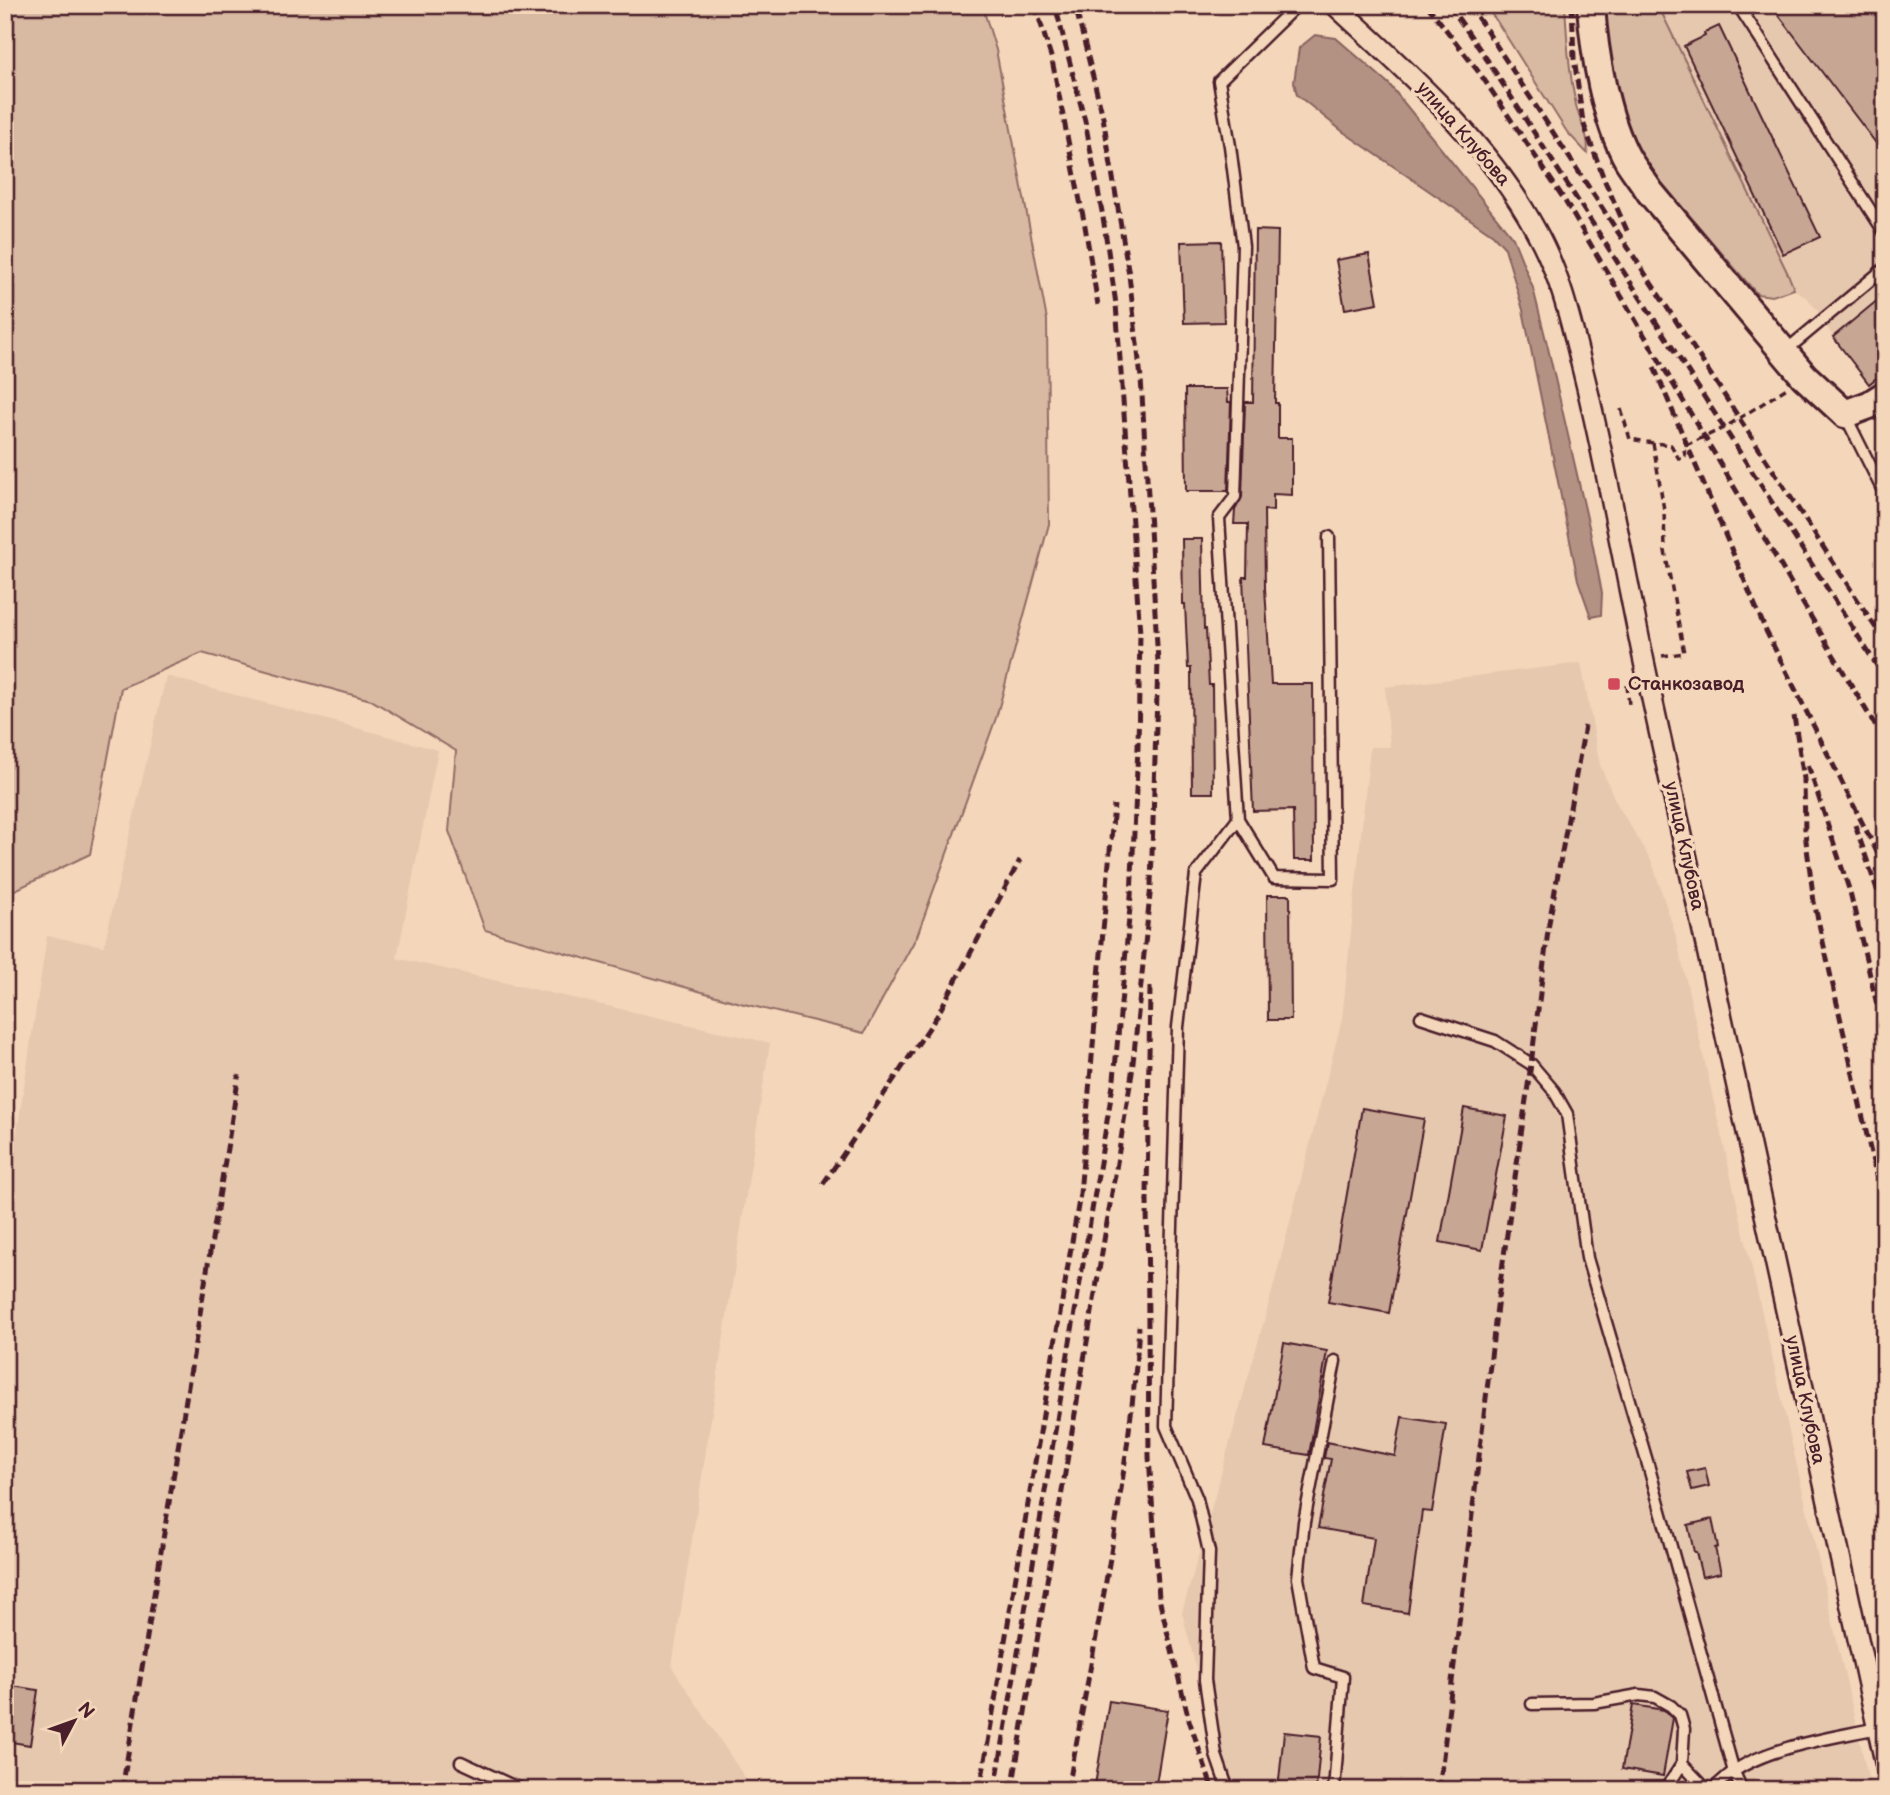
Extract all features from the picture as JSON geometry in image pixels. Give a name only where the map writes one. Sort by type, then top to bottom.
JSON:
[{"type":"main road","points":[[1591,5],[1602,84],[1613,125],[1628,159],[1650,192],[1783,352],[1844,414],[1869,405],[1885,395]]},
{"type":"street","name":"улица Клубова","points":[[1335,5],[1408,73],[1477,145],[1514,192],[1552,264],[1566,303],[1597,428],[1643,659],[1885,1762]]},
{"type":"lane","points":[[1297,5],[1219,81],[1243,246],[1235,497],[1219,518],[1238,819],[1274,878],[1333,880],[1329,537]]},
{"type":"lane","points":[[1738,5],[1885,233]]},
{"type":"lane","points":[[1783,352],[1885,268]]},
{"type":"lane","points":[[1844,414],[1885,495]]},
{"type":"lane","points":[[1228,1790],[1216,1755],[1205,1680],[1209,1552],[1197,1499],[1166,1426],[1178,1027],[1196,874],[1238,819]]},
{"type":"lane","points":[[1421,1017],[1495,1041],[1531,1064],[1555,1091],[1567,1114],[1587,1258],[1734,1772],[1742,1790]]},
{"type":"lane","points":[[1334,1790],[1343,1677],[1314,1668],[1298,1578],[1304,1521],[1335,1362]]},
{"type":"lane","points":[[1532,1704],[1594,1703],[1639,1696],[1655,1697],[1671,1706],[1680,1715],[1684,1729],[1682,1764],[1665,1790]]},
{"type":"lane","points":[[1682,1764],[1710,1790],[1734,1772],[1758,1759],[1780,1751],[1877,1728]]},
{"type":"lane","points":[[461,1762],[522,1790]]},
{"type":"path","points":[[1621,409],[1630,439],[1671,445],[1679,459],[1684,459],[1686,445],[1728,426],[1804,376]]},
{"type":"path","points":[[1653,443],[1664,510],[1665,551],[1684,653],[1660,657]]},
{"type":"shaded area","points":[[5,5],[982,5],[996,50],[1047,320],[1049,524],[996,718],[917,936],[864,1033],[744,1004],[485,930],[449,831],[456,751],[371,700],[202,653],[121,688],[90,854],[5,895]]},
{"type":"shaded area","points":[[1484,5],[1565,5],[1572,81],[1577,111],[1587,142],[1587,153],[1567,132]]},
{"type":"shaded area","points":[[1604,5],[1658,5],[1794,289],[1772,296],[1757,294],[1657,178],[1635,143],[1621,109],[1611,69]]},
{"type":"shaded area","points":[[1658,5],[1885,5],[1885,376],[1871,387],[1833,337],[1817,310],[1794,289]]},
{"type":"shaded area","points":[[1315,35],[1336,38],[1389,84],[1513,238],[1533,288],[1548,348],[1590,531],[1602,593],[1601,615],[1591,617],[1578,580],[1523,310],[1505,248],[1493,235],[1342,131],[1297,95],[1294,82],[1299,48]]},
{"type":"shaded area","points":[[1581,663],[1600,765],[1616,802],[1652,862],[1676,936],[1871,1790],[1231,1790],[1223,1772],[1182,1613],[1272,1292],[1342,1019],[1370,747],[1390,747],[1385,687]]},
{"type":"shaded area","points":[[166,676],[438,750],[397,958],[770,1043],[672,1667],[753,1790],[5,1790],[5,1210],[47,936],[104,946]]},
{"type":"building","points":[[1771,5],[1869,5],[1885,27],[1885,155]]},
{"type":"building","points":[[1719,26],[1820,237],[1783,254],[1684,46]]},
{"type":"building","points":[[1255,230],[1278,231],[1275,403],[1278,403],[1278,438],[1292,438],[1292,495],[1273,494],[1273,511],[1264,510],[1265,588],[1271,684],[1313,684],[1314,860],[1294,860],[1293,810],[1253,811],[1243,577],[1247,577],[1248,524],[1234,524],[1235,510],[1242,497],[1245,402],[1253,402]]},
{"type":"building","points":[[1221,241],[1224,322],[1184,323],[1181,242]]},
{"type":"building","points":[[1369,254],[1378,303],[1345,309],[1336,260]]},
{"type":"building","points":[[1885,294],[1885,371],[1869,384],[1833,337]]},
{"type":"building","points":[[1185,389],[1227,389],[1228,402],[1231,402],[1228,491],[1186,491]]},
{"type":"building","points":[[1182,539],[1202,539],[1204,629],[1209,685],[1212,685],[1213,793],[1192,793],[1191,668],[1188,668],[1183,604]]},
{"type":"building","points":[[1267,895],[1290,895],[1291,1020],[1268,1020]]},
{"type":"building","points":[[1362,1108],[1424,1119],[1389,1313],[1328,1302]]},
{"type":"building","points":[[1464,1108],[1507,1116],[1482,1250],[1440,1242]]},
{"type":"building","points":[[1284,1343],[1327,1351],[1309,1455],[1265,1448]]},
{"type":"building","points":[[1402,1417],[1446,1424],[1432,1512],[1422,1511],[1408,1613],[1364,1606],[1374,1538],[1318,1528],[1331,1459],[1324,1458],[1327,1442],[1395,1456]]},
{"type":"building","points":[[1705,1468],[1709,1486],[1692,1490],[1687,1472]]},
{"type":"building","points":[[1712,1519],[1721,1573],[1702,1577],[1688,1525]]},
{"type":"building","points":[[5,1685],[38,1690],[30,1745],[5,1741]]},
{"type":"building","points":[[1109,1701],[1168,1710],[1155,1790],[1126,1790],[1095,1785]]},
{"type":"building","points":[[1633,1705],[1664,1710],[1673,1718],[1663,1776],[1622,1769]]},
{"type":"building","points":[[1284,1732],[1321,1736],[1316,1790],[1278,1790]]},
{"type":"railway","points":[[1035,5],[1052,60],[1098,305]]},
{"type":"railway","points":[[995,1790],[1114,1079],[1131,897],[1138,747],[1140,633],[1116,304],[1085,121],[1055,5]]},
{"type":"railway","points":[[1012,1790],[1132,1073],[1151,885],[1158,662],[1141,378],[1129,275],[1103,117],[1075,5]]},
{"type":"railway","points":[[1427,5],[1481,75],[1562,196],[1885,742]]},
{"type":"railway","points":[[1449,5],[1488,61],[1885,678]]},
{"type":"railway","points":[[1468,5],[1885,642]]},
{"type":"railway","points":[[1572,5],[1574,58],[1583,122],[1629,235]]},
{"type":"railway","points":[[1654,367],[1766,631],[1885,868]]},
{"type":"railway","points":[[1794,716],[1804,779],[1805,833],[1814,902],[1885,1215]]},
{"type":"railway","points":[[1439,1790],[1498,1298],[1549,923],[1585,726]]},
{"type":"railway","points":[[1808,765],[1850,892],[1885,1038]]},
{"type":"railway","points":[[980,1790],[1080,1194],[1114,805]]},
{"type":"railway","points":[[1855,825],[1885,919]]},
{"type":"railway","points":[[823,1184],[937,1016],[1020,860]]},
{"type":"railway","points":[[1150,987],[1147,1196],[1149,1457],[1159,1598],[1189,1720],[1213,1790]]},
{"type":"railway","points":[[122,1790],[239,1075]]},
{"type":"railway","points":[[1068,1790],[1119,1501],[1139,1326]]},
{"type":"place","name":"Станкозавод","points":[[1614,684]]}]
